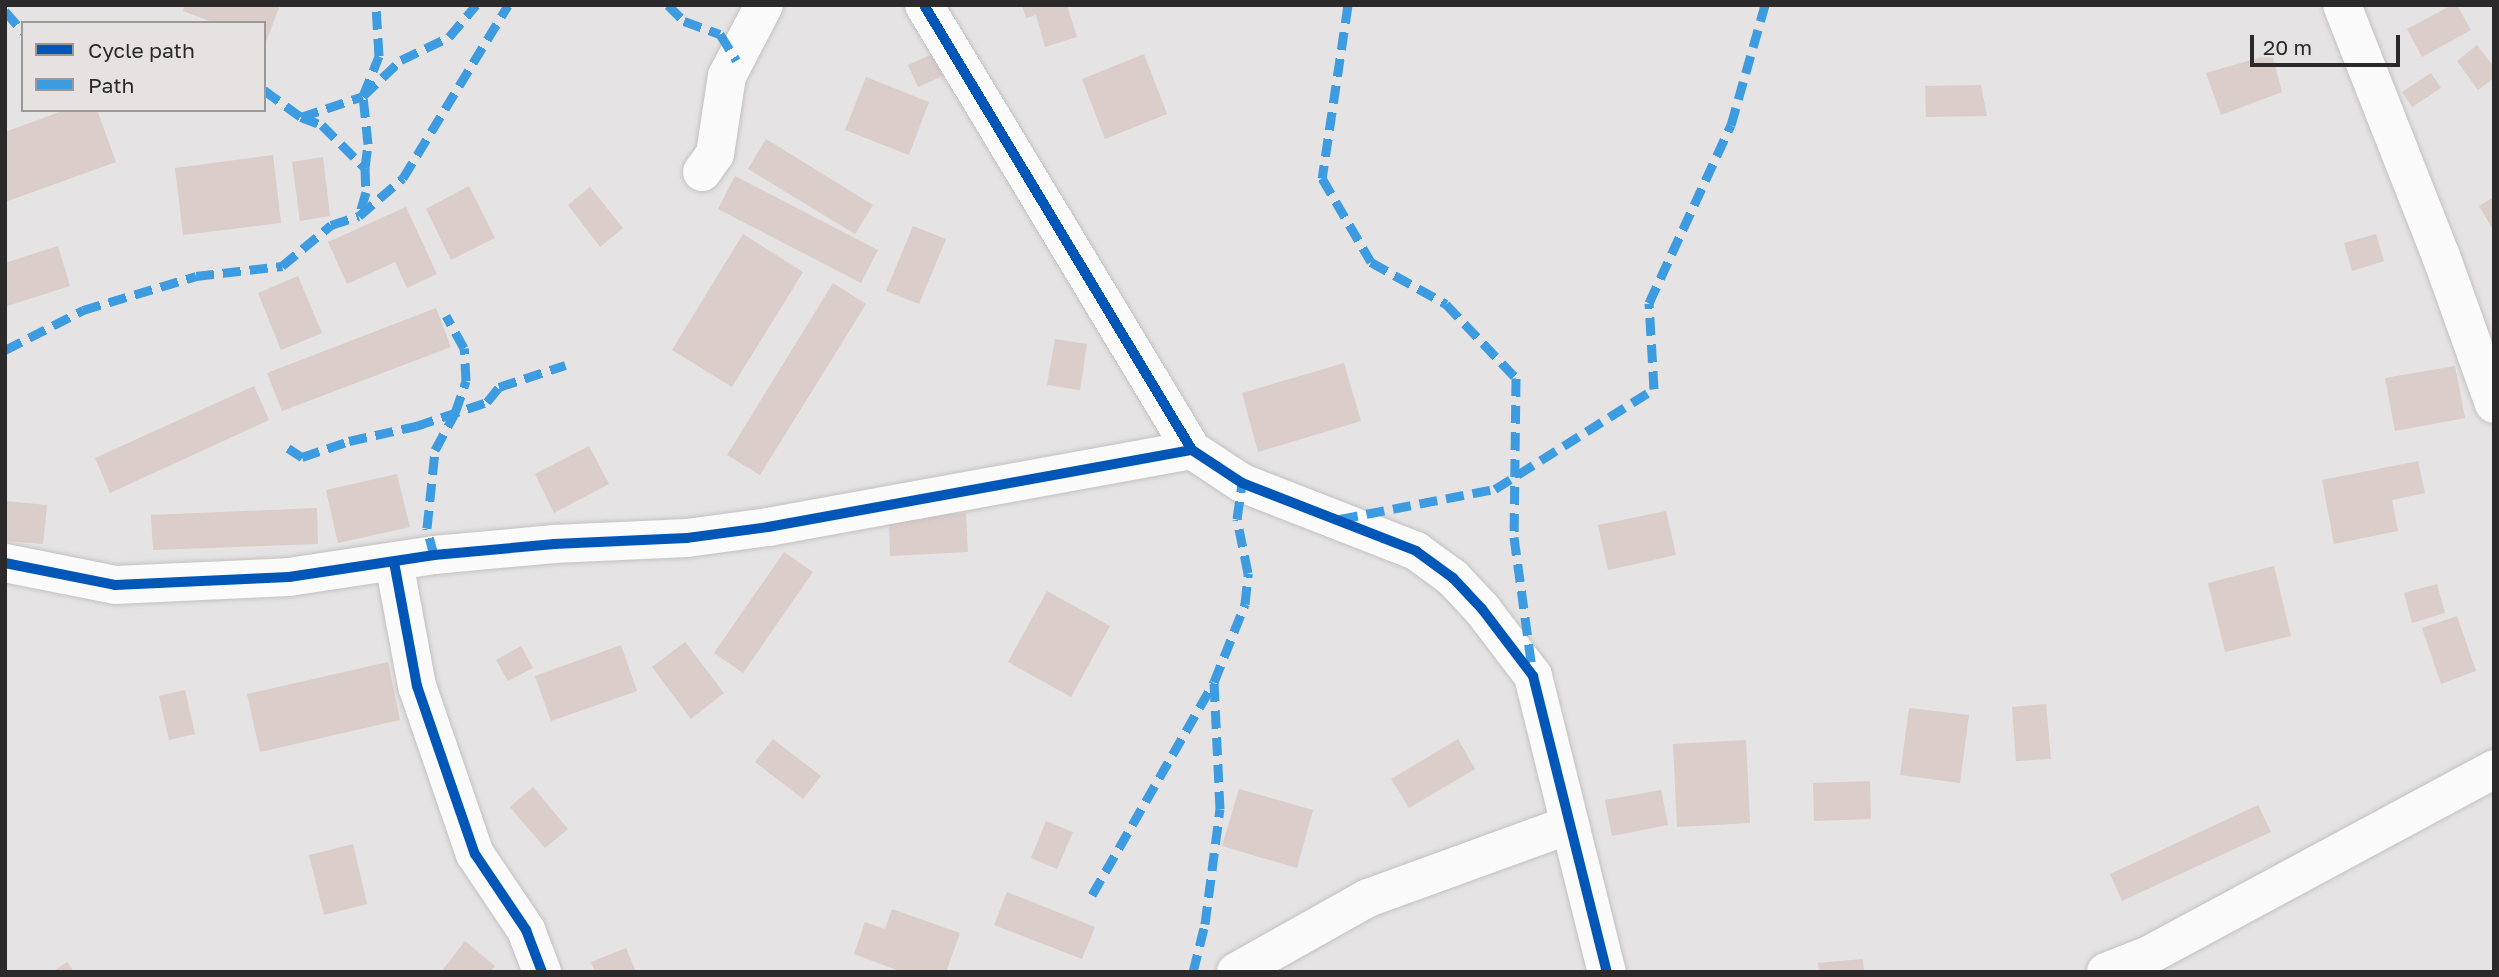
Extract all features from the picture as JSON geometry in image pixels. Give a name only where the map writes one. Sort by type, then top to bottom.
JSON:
[{"type":"street","points":[[702,172],[715,154],[727,76],[764,5]]},
{"type":"street","points":[[924,5],[1192,450],[1242,483],[1416,551],[1452,578],[1482,609],[1533,676],[1607,972]]},
{"type":"street","points":[[2342,5],[2441,256],[2494,404]]},
{"type":"street","points":[[5,563],[115,585],[289,578],[434,555],[554,544],[687,538],[768,527],[1192,450]]},
{"type":"street","points":[[394,562],[417,686],[475,854],[526,930],[542,972]]},
{"type":"street","points":[[2105,972],[2153,963],[2494,769]]},
{"type":"street","points":[[1236,972],[1368,898],[1569,825]]},
{"type":"building","points":[[185,5],[280,5],[266,42],[266,21],[210,21],[183,11]]},
{"type":"building","points":[[1022,5],[1067,5],[1077,37],[1045,47],[1036,15],[1026,18]]},
{"type":"building","points":[[2452,5],[2457,5],[2471,30],[2422,57],[2407,29]]},
{"type":"building","points":[[2477,45],[2494,67],[2494,78],[2478,90],[2457,61]]},
{"type":"building","points":[[939,51],[949,73],[918,87],[908,65]]},
{"type":"building","points":[[1144,54],[1167,114],[1105,139],[1082,79]]},
{"type":"building","points":[[2272,54],[2282,92],[2221,115],[2206,73]]},
{"type":"building","points":[[2431,73],[2441,88],[2412,107],[2402,92]]},
{"type":"building","points":[[866,77],[929,102],[909,155],[845,130]]},
{"type":"building","points":[[1981,85],[1987,116],[1926,117],[1925,86]]},
{"type":"building","points":[[60,112],[98,112],[116,162],[5,202],[5,132]]},
{"type":"building","points":[[766,139],[873,205],[855,234],[748,169]]},
{"type":"building","points":[[273,155],[281,223],[183,235],[175,168]]},
{"type":"building","points":[[323,157],[330,216],[300,221],[292,162]]},
{"type":"building","points":[[735,176],[878,250],[861,283],[718,209]]},
{"type":"building","points":[[469,186],[495,238],[451,260],[426,209]]},
{"type":"building","points":[[590,187],[623,228],[600,247],[568,205]]},
{"type":"building","points":[[2494,197],[2494,231],[2479,206]]},
{"type":"building","points":[[406,207],[437,274],[407,288],[395,262],[347,284],[328,242]]},
{"type":"building","points":[[913,226],[946,239],[919,304],[886,291]]},
{"type":"building","points":[[743,234],[803,272],[732,387],[672,350]]},
{"type":"building","points":[[2376,234],[2384,261],[2352,271],[2344,243]]},
{"type":"building","points":[[58,246],[70,286],[7,306],[5,263]]},
{"type":"building","points":[[298,276],[322,333],[281,350],[258,293]]},
{"type":"building","points":[[833,283],[866,304],[760,475],[727,455]]},
{"type":"building","points":[[436,308],[451,347],[282,411],[267,373]]},
{"type":"building","points":[[1055,339],[1087,344],[1080,390],[1047,385]]},
{"type":"building","points":[[1344,363],[1361,421],[1258,452],[1242,393]]},
{"type":"building","points":[[2455,366],[2465,418],[2395,431],[2385,378]]},
{"type":"building","points":[[254,386],[269,420],[110,493],[95,458]]},
{"type":"building","points":[[589,446],[609,484],[554,513],[535,474]]},
{"type":"building","points":[[2418,461],[2425,493],[2392,500],[2398,531],[2334,544],[2322,480]]},
{"type":"building","points":[[397,474],[410,527],[338,543],[326,490]]},
{"type":"building","points":[[5,501],[47,505],[43,544],[5,541]]},
{"type":"building","points":[[317,508],[318,544],[153,550],[151,515]]},
{"type":"building","points":[[1666,511],[1676,555],[1608,570],[1598,525]]},
{"type":"building","points":[[966,513],[968,552],[890,556],[889,517]]},
{"type":"building","points":[[784,552],[813,572],[743,673],[714,653]]},
{"type":"building","points":[[2274,566],[2291,636],[2225,652],[2208,583]]},
{"type":"building","points":[[2437,584],[2445,613],[2412,623],[2404,593]]},
{"type":"building","points":[[1047,591],[1110,626],[1071,697],[1008,662]]},
{"type":"building","points":[[2457,616],[2476,671],[2441,684],[2422,628]]},
{"type":"building","points":[[685,642],[724,693],[691,719],[652,667]]},
{"type":"building","points":[[621,645],[637,691],[551,721],[535,676]]},
{"type":"building","points":[[521,646],[533,668],[508,681],[496,660]]},
{"type":"building","points":[[388,662],[400,720],[260,752],[247,694]]},
{"type":"building","points":[[185,690],[195,734],[169,740],[159,696]]},
{"type":"building","points":[[2046,704],[2051,759],[2016,761],[2012,707]]},
{"type":"building","points":[[1909,708],[1969,715],[1960,783],[1900,775]]},
{"type":"building","points":[[773,739],[821,776],[803,799],[755,762]]},
{"type":"building","points":[[1458,739],[1475,769],[1409,808],[1391,779]]},
{"type":"building","points":[[1746,740],[1750,823],[1677,827],[1673,744]]},
{"type":"building","points":[[1870,781],[1871,819],[1814,821],[1813,783]]},
{"type":"building","points":[[533,787],[568,829],[545,848],[510,807]]},
{"type":"building","points":[[1239,789],[1313,810],[1297,868],[1222,846]]},
{"type":"building","points":[[1661,790],[1668,825],[1612,836],[1605,800]]},
{"type":"building","points":[[2258,805],[2271,832],[2122,901],[2110,874]]},
{"type":"building","points":[[1046,821],[1073,832],[1057,869],[1031,858]]},
{"type":"building","points":[[353,844],[367,904],[324,915],[309,855]]},
{"type":"building","points":[[1007,892],[1095,927],[1082,959],[994,925]]},
{"type":"building","points":[[892,909],[960,933],[946,972],[902,972],[854,954],[865,922],[885,929]]},
{"type":"building","points":[[465,941],[495,966],[490,972],[441,972]]},
{"type":"building","points":[[626,948],[636,972],[595,972],[591,962]]},
{"type":"building","points":[[1863,959],[1864,972],[1819,972],[1818,963]]},
{"type":"building","points":[[67,962],[74,972],[52,972]]},
{"type":"marked path","points":[[365,168],[368,144],[363,96],[379,56],[376,5]]},
{"type":"marked path","points":[[266,91],[301,117],[363,96],[401,60],[449,37],[476,5]]},
{"type":"marked path","points":[[5,350],[83,310],[196,276],[282,266],[331,225],[359,216],[403,178],[508,5]]},
{"type":"marked path","points":[[668,5],[684,21],[720,34],[736,60]]},
{"type":"marked path","points":[[1348,5],[1322,178],[1371,262],[1446,304],[1516,378],[1514,537],[1532,669]]},
{"type":"marked path","points":[[1340,519],[1495,489],[1654,389],[1649,303],[1731,125],[1765,5]]},
{"type":"marked path","points":[[5,11],[21,30]]},
{"type":"marked path","points":[[301,117],[322,125],[365,168],[366,192],[359,216]]},
{"type":"marked path","points":[[434,555],[427,528],[435,450],[455,413],[466,381],[464,348],[446,316]]},
{"type":"marked path","points":[[288,448],[302,457],[349,441],[416,426],[487,402],[499,387],[565,365]]},
{"type":"marked path","points":[[1092,895],[1214,682],[1245,604],[1248,573],[1237,519],[1242,483]]},
{"type":"marked path","points":[[1193,972],[1205,924],[1220,809],[1214,682]]},
{"type":"cycle path","points":[[924,5],[1192,450]]},
{"type":"cycle path","points":[[5,563],[115,585],[289,577],[434,555],[554,544],[687,538],[768,527],[1192,450],[1242,483],[1416,551],[1453,578],[1482,609],[1533,676],[1607,972]]},
{"type":"cycle path","points":[[394,562],[417,686],[475,854],[526,930],[542,972]]}]
